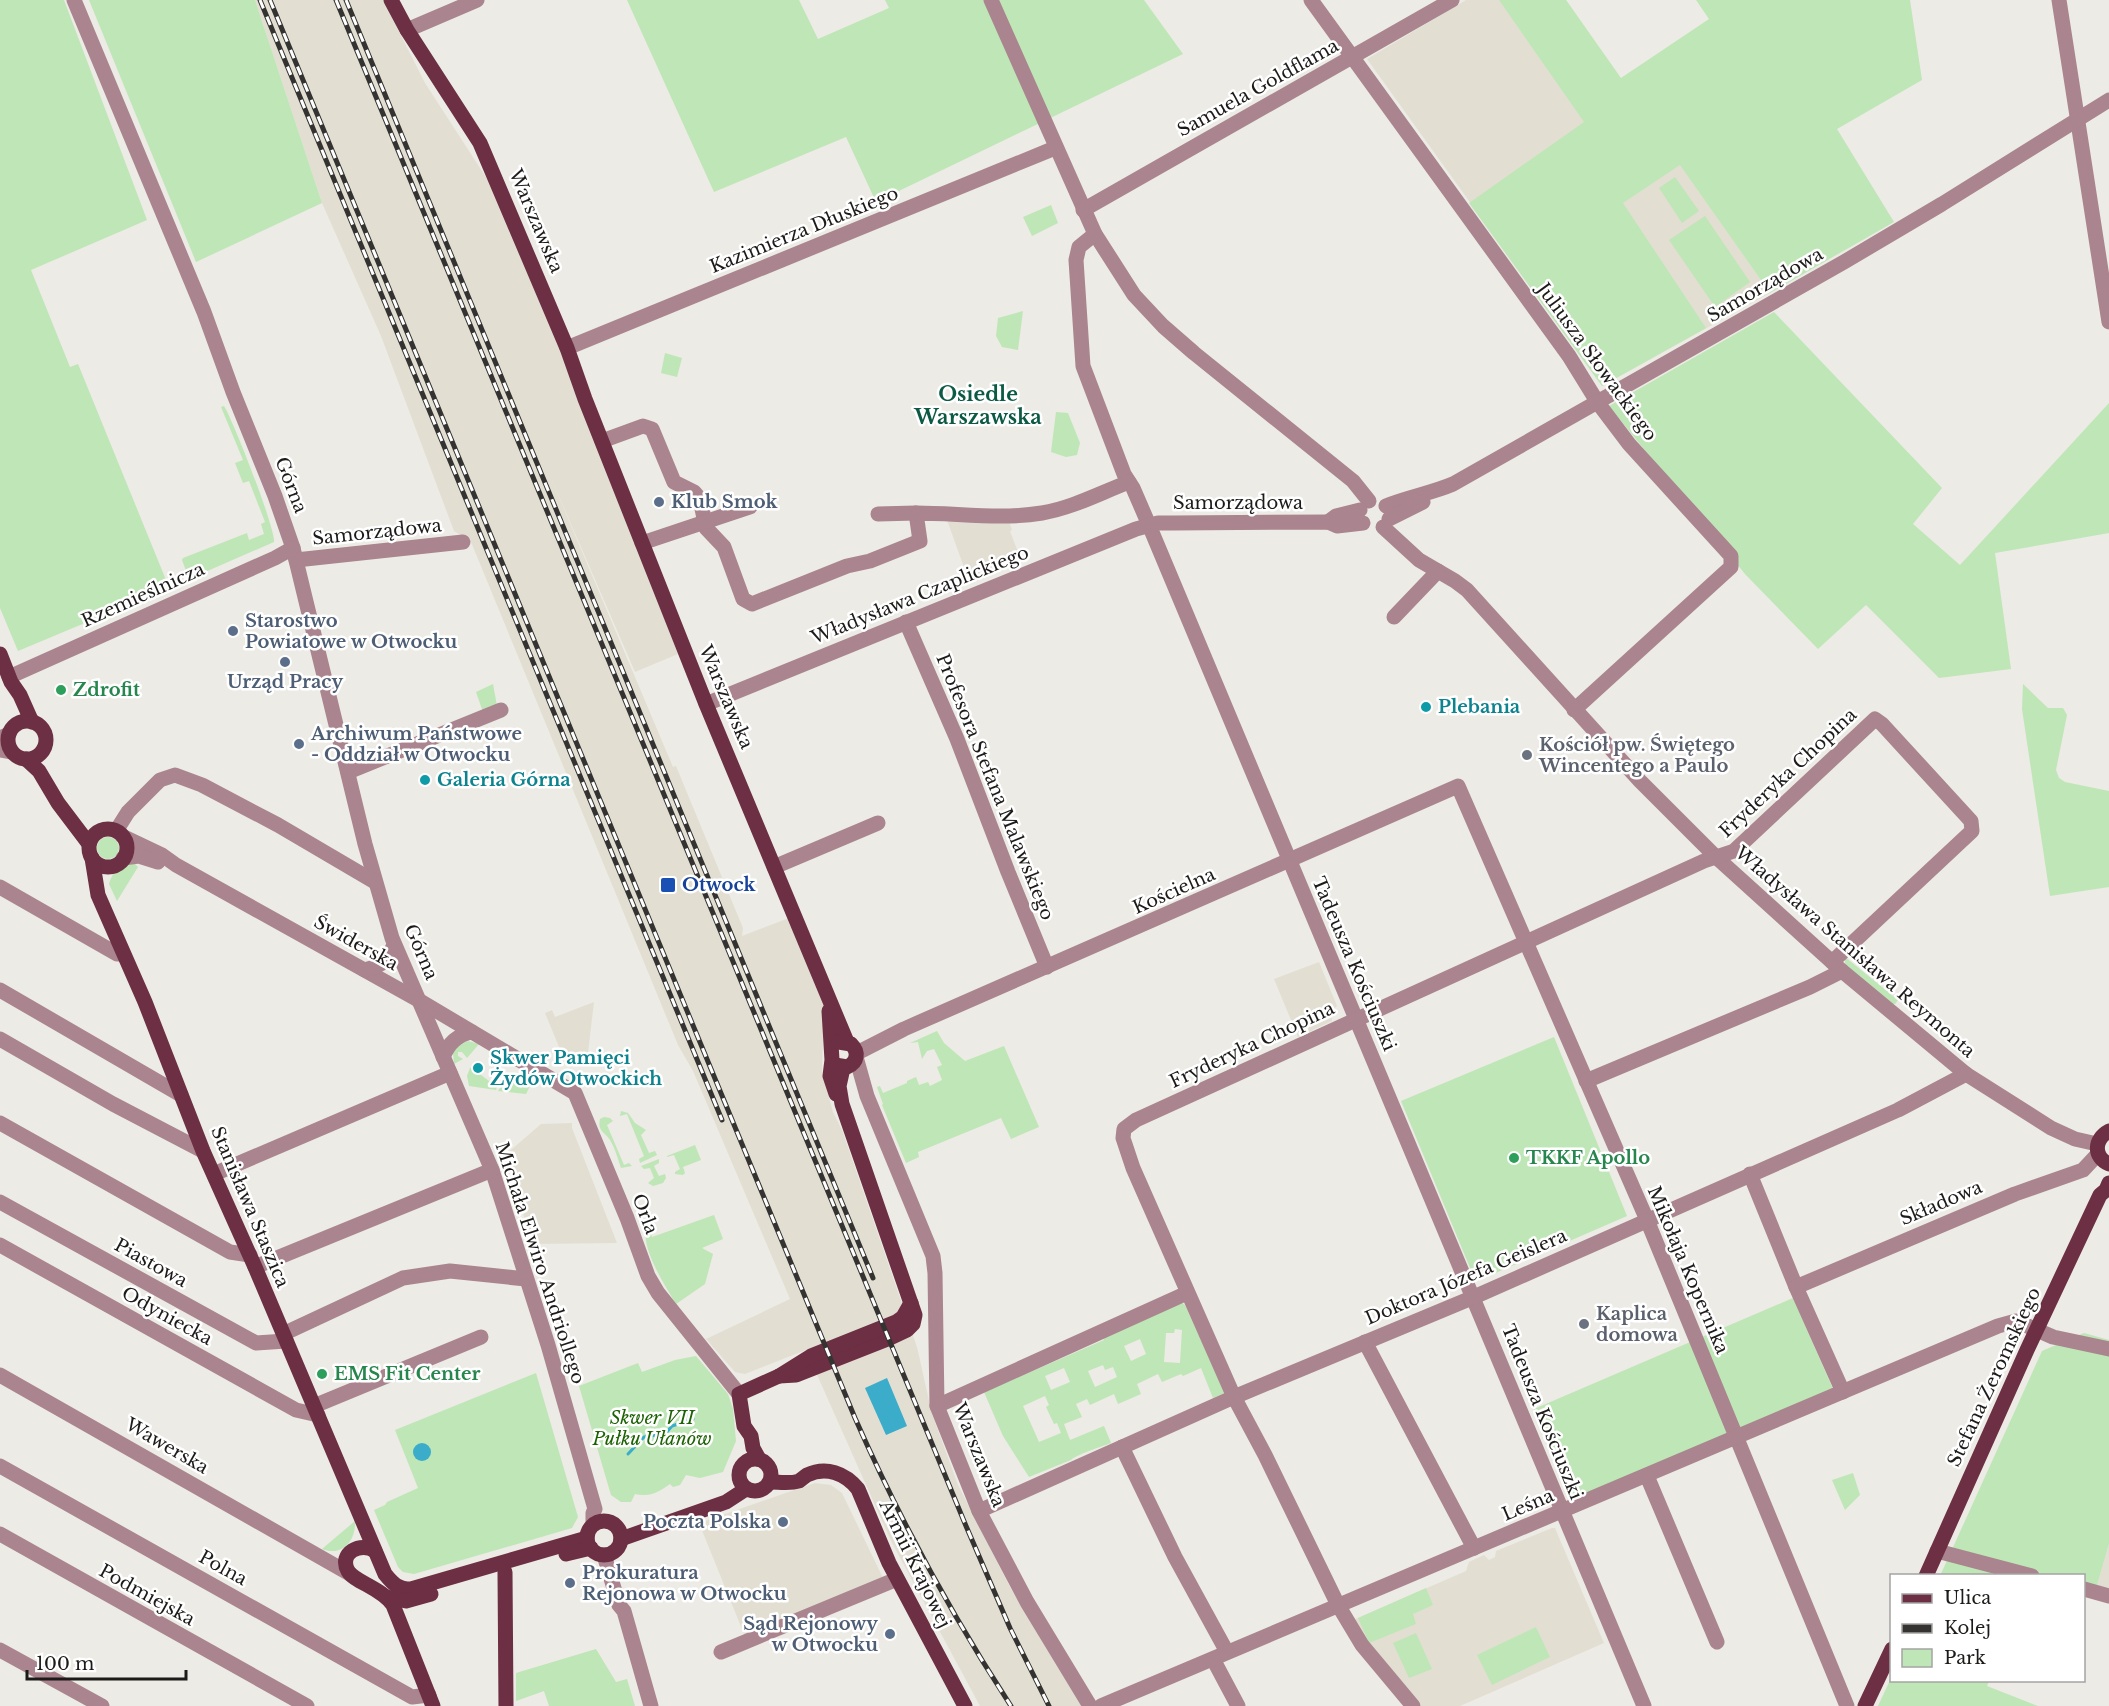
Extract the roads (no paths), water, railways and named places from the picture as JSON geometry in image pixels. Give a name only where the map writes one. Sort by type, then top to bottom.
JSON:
[{"type":"main road","name":"Warszawska","points":[[392,0],[407,30],[480,143],[567,348],[706,704],[829,1001],[845,1056],[831,1083],[842,1104],[911,1304],[903,1317],[896,1322],[811,1356],[779,1376],[739,1394]]},
{"type":"main road","points":[[0,654],[32,722]]},
{"type":"main road","points":[[10,679],[9,747],[13,753],[39,771],[61,800]]},
{"type":"main road","points":[[8,732],[23,721],[32,722],[44,733],[44,762],[61,800],[91,851],[102,866],[119,861],[126,847],[113,832],[93,835],[91,851]]},
{"type":"main road","points":[[13,753],[36,756],[44,748]]},
{"type":"main road","name":"Świderska","points":[[61,800],[93,828],[113,832]]},
{"type":"main road","name":"Stanisława Staszica","points":[[91,851],[96,872],[96,890],[145,1002],[203,1150],[377,1557],[392,1584],[402,1589],[411,1589],[603,1535]]},
{"type":"main road","name":"Stanisława Staszica","points":[[106,911],[106,879],[108,872],[119,861]]},
{"type":"main road","points":[[2102,1156],[2103,1135],[2109,1131]]},
{"type":"main road","name":"Stefana Żeromskiego","points":[[1926,1574],[2104,1189],[2102,1156]]},
{"type":"main road","name":"Orla","points":[[739,1394],[744,1426],[741,1435],[752,1460]]},
{"type":"main road","points":[[752,1460],[768,1464],[770,1476],[761,1490],[753,1491],[743,1484],[739,1472],[752,1460]]},
{"type":"main road","name":"Armii Krajowej","points":[[770,1476],[807,1475],[820,1471],[838,1473],[858,1489],[897,1579],[965,1706]]},
{"type":"main road","points":[[360,1517],[346,1565],[355,1577],[387,1597],[406,1601],[505,1572],[603,1535],[712,1498],[743,1484]]},
{"type":"main road","points":[[351,1552],[365,1546],[377,1557],[374,1575],[365,1580],[355,1577]]},
{"type":"main road","points":[[505,1572],[506,1706]]},
{"type":"main road","points":[[387,1597],[397,1614],[431,1700]]},
{"type":"main road","points":[[1865,1706],[1890,1653]]},
{"type":"street","name":"Górna","points":[[74,0],[204,312],[275,496],[295,554],[375,882],[394,945],[420,1001]]},
{"type":"street","points":[[407,30],[477,0]]},
{"type":"street","points":[[991,0],[1083,210],[1095,234],[1134,295],[1163,326],[1353,481],[1364,512],[1375,529],[1386,517],[1379,501],[1364,512]]},
{"type":"street","name":"Juliusza Słowackiego","points":[[1311,0],[1569,356],[1598,403],[1629,444],[1731,556],[1731,567],[1574,710]]},
{"type":"street","name":"Samuela Goldflama","points":[[1083,210],[1452,0]]},
{"type":"street","points":[[2059,0],[2109,322]]},
{"type":"street","name":"Samorządowa","points":[[1386,517],[1430,498],[1433,492],[1453,484],[1598,403],[1913,222],[2109,100]]},
{"type":"street","name":"Kazimierza Dłuskiego","points":[[567,348],[1056,148]]},
{"type":"street","name":"Tadeusza Kościuszki","points":[[1095,234],[1079,247],[1076,260],[1081,353],[1086,376],[1644,1706]]},
{"type":"street","points":[[602,441],[643,426],[652,429],[674,482],[697,494],[702,504],[707,530],[724,547],[743,599],[752,604],[847,566],[870,561],[920,541],[916,513]]},
{"type":"street","points":[[878,514],[1012,515],[1042,513],[1076,503],[1129,482]]},
{"type":"street","points":[[642,543],[750,507]]},
{"type":"street","name":"Samorządowa","points":[[1149,525],[1173,522],[1328,522],[1336,516],[1364,512]]},
{"type":"street","name":"Władysława Stanisława Reymonta","points":[[1386,517],[1419,560],[1467,590],[1574,710],[1716,857],[1837,967],[1966,1074],[2051,1128],[2075,1139],[2102,1156]]},
{"type":"street","name":"Władysława Czaplickiego","points":[[706,704],[1045,564],[1149,525]]},
{"type":"street","name":"Samorządowa","points":[[295,554],[463,542]]},
{"type":"street","name":"Rzemieślnicza","points":[[10,679],[275,558],[295,554]]},
{"type":"street","points":[[1394,617],[1438,571]]},
{"type":"street","name":"Profesora Stefana Malawskiego","points":[[906,622],[957,739],[1047,967]]},
{"type":"street","points":[[348,772],[501,710]]},
{"type":"street","name":"Fryderyka Chopina","points":[[1413,1706],[1362,1645],[1338,1605],[1234,1397],[1186,1293],[1139,1183],[1124,1138],[1124,1129],[1136,1120],[1355,1019],[1716,857],[1734,851],[1875,719],[1971,821],[1972,831],[1837,967]]},
{"type":"street","points":[[113,832],[128,812],[160,780],[175,775],[202,785],[268,820],[375,882]]},
{"type":"street","name":"Kościelna","points":[[845,1056],[1458,786]]},
{"type":"street","name":"Mikołaja Kopernika","points":[[1458,786],[1647,1220],[1847,1706]]},
{"type":"street","points":[[774,867],[878,823]]},
{"type":"street","name":"Świderska","points":[[113,832],[162,855],[176,865],[420,1001],[515,1059]]},
{"type":"street","name":"Świderska","points":[[119,861],[138,856],[176,865]]},
{"type":"street","points":[[0,888],[117,954],[123,954]]},
{"type":"street","points":[[365,970],[380,966],[388,959],[394,945]]},
{"type":"street","points":[[1586,1081],[1810,987],[1837,967]]},
{"type":"street","points":[[0,990],[181,1095]]},
{"type":"street","name":"Michała Elwiro Andriollego","points":[[420,1001],[492,1170],[550,1354],[603,1535],[619,1605],[624,1611],[651,1706]]},
{"type":"street","points":[[443,1058],[452,1042],[472,1032]]},
{"type":"street","points":[[0,1039],[113,1104],[203,1150]]},
{"type":"street","name":"Warszawska","points":[[845,1056],[867,1096],[933,1256],[937,1406],[979,1511],[1027,1602],[1090,1706]]},
{"type":"street","name":"Orla","points":[[515,1059],[575,1093],[648,1276],[658,1293],[739,1394]]},
{"type":"street","points":[[214,1174],[450,1073]]},
{"type":"street","name":"Doktora Józefa Geislera","points":[[979,1511],[1234,1397],[1474,1297],[1899,1110],[1966,1074]]},
{"type":"street","points":[[842,1104],[850,1092],[860,1092],[867,1096]]},
{"type":"street","points":[[0,1123],[230,1252],[252,1261],[492,1170]]},
{"type":"street","name":"Składowa","points":[[1796,1287],[2014,1194],[2083,1170],[2102,1156]]},
{"type":"street","points":[[1750,1174],[1796,1287],[1843,1392]]},
{"type":"street","name":"Piastowa","points":[[0,1202],[256,1343],[285,1338]]},
{"type":"street","name":"Odyniecka","points":[[0,1245],[296,1410],[316,1411]]},
{"type":"street","points":[[285,1338],[403,1278],[450,1271],[526,1280]]},
{"type":"street","points":[[937,1406],[1186,1293]]},
{"type":"street","name":"Leśna","points":[[1101,1706],[1647,1476],[1736,1435],[2011,1321],[2022,1322],[2053,1336],[2109,1349]]},
{"type":"street","points":[[316,1411],[481,1337]]},
{"type":"street","points":[[1365,1342],[1474,1548]]},
{"type":"street","name":"Wawerska","points":[[0,1375],[355,1577]]},
{"type":"street","points":[[1122,1447],[1220,1655],[1238,1706]]},
{"type":"street","name":"Polna","points":[[0,1466],[412,1697],[431,1700]]},
{"type":"street","points":[[1647,1476],[1717,1642]]},
{"type":"street","name":"Podmiejska","points":[[0,1534],[307,1706]]},
{"type":"street","points":[[1937,1551],[2028,1574]]},
{"type":"street","name":"Wawerska","points":[[313,1554],[329,1556],[351,1552]]},
{"type":"street","points":[[721,1652],[897,1579]]},
{"type":"street","points":[[2085,1589],[2109,1596]]},
{"type":"street","points":[[0,1650],[102,1706]]},
{"type":"water","points":[[887,1378],[907,1426],[886,1435],[865,1388]]},
{"type":"water","points":[[418,1443],[426,1443],[431,1448],[429,1459],[418,1461],[413,1456],[413,1448]]},
{"type":"waterway","points":[[662,1434],[665,1434],[672,1426],[693,1419]]},
{"type":"waterway","points":[[628,1454],[644,1437],[658,1435]]},
{"type":"railway","points":[[260,0],[722,1120]]},
{"type":"railway","points":[[270,0],[855,1418],[927,1565],[1011,1706]]},
{"type":"railway","points":[[336,0],[966,1526],[1010,1628],[1049,1706]]},
{"type":"railway","points":[[346,0],[873,1278]]},
{"type":"place","name":"Klub Smok","points":[[659,502]]},
{"type":"place","name":"Starostwo Powiatowe w Otwocku","points":[[233,631]]},
{"type":"place","name":"Urząd Pracy","points":[[285,662]]},
{"type":"place","name":"Zdrofit","points":[[61,690]]},
{"type":"place","name":"Plebania","points":[[1426,707]]},
{"type":"place","name":"Archiwum Państwowe - Oddział w Otwocku","points":[[299,744]]},
{"type":"place","name":"Kościół pw. Świętego Wincentego a Paulo","points":[[1527,755]]},
{"type":"place","name":"Galeria Górna","points":[[425,780]]},
{"type":"place","name":"Otwock","points":[[668,885]]},
{"type":"place","name":"Skwer Pamięci Żydów Otwockich","points":[[478,1068]]},
{"type":"place","name":"TKKF Apollo","points":[[1514,1158]]},
{"type":"place","name":"Kaplica domowa","points":[[1584,1324]]},
{"type":"place","name":"EMS Fit Center","points":[[322,1374]]},
{"type":"place","name":"Poczta Polska","points":[[783,1522]]},
{"type":"place","name":"Prokuratura Rejonowa w Otwocku","points":[[570,1583]]},
{"type":"place","name":"Sąd Rejonowy w Otwocku","points":[[890,1634]]},
{"type":"district","name":"Osiedle Warszawska","points":[[978,406]]},
{"type":"park label","name":"Skwer VII Pułku Ułanów","points":[[652,1428]]}]
